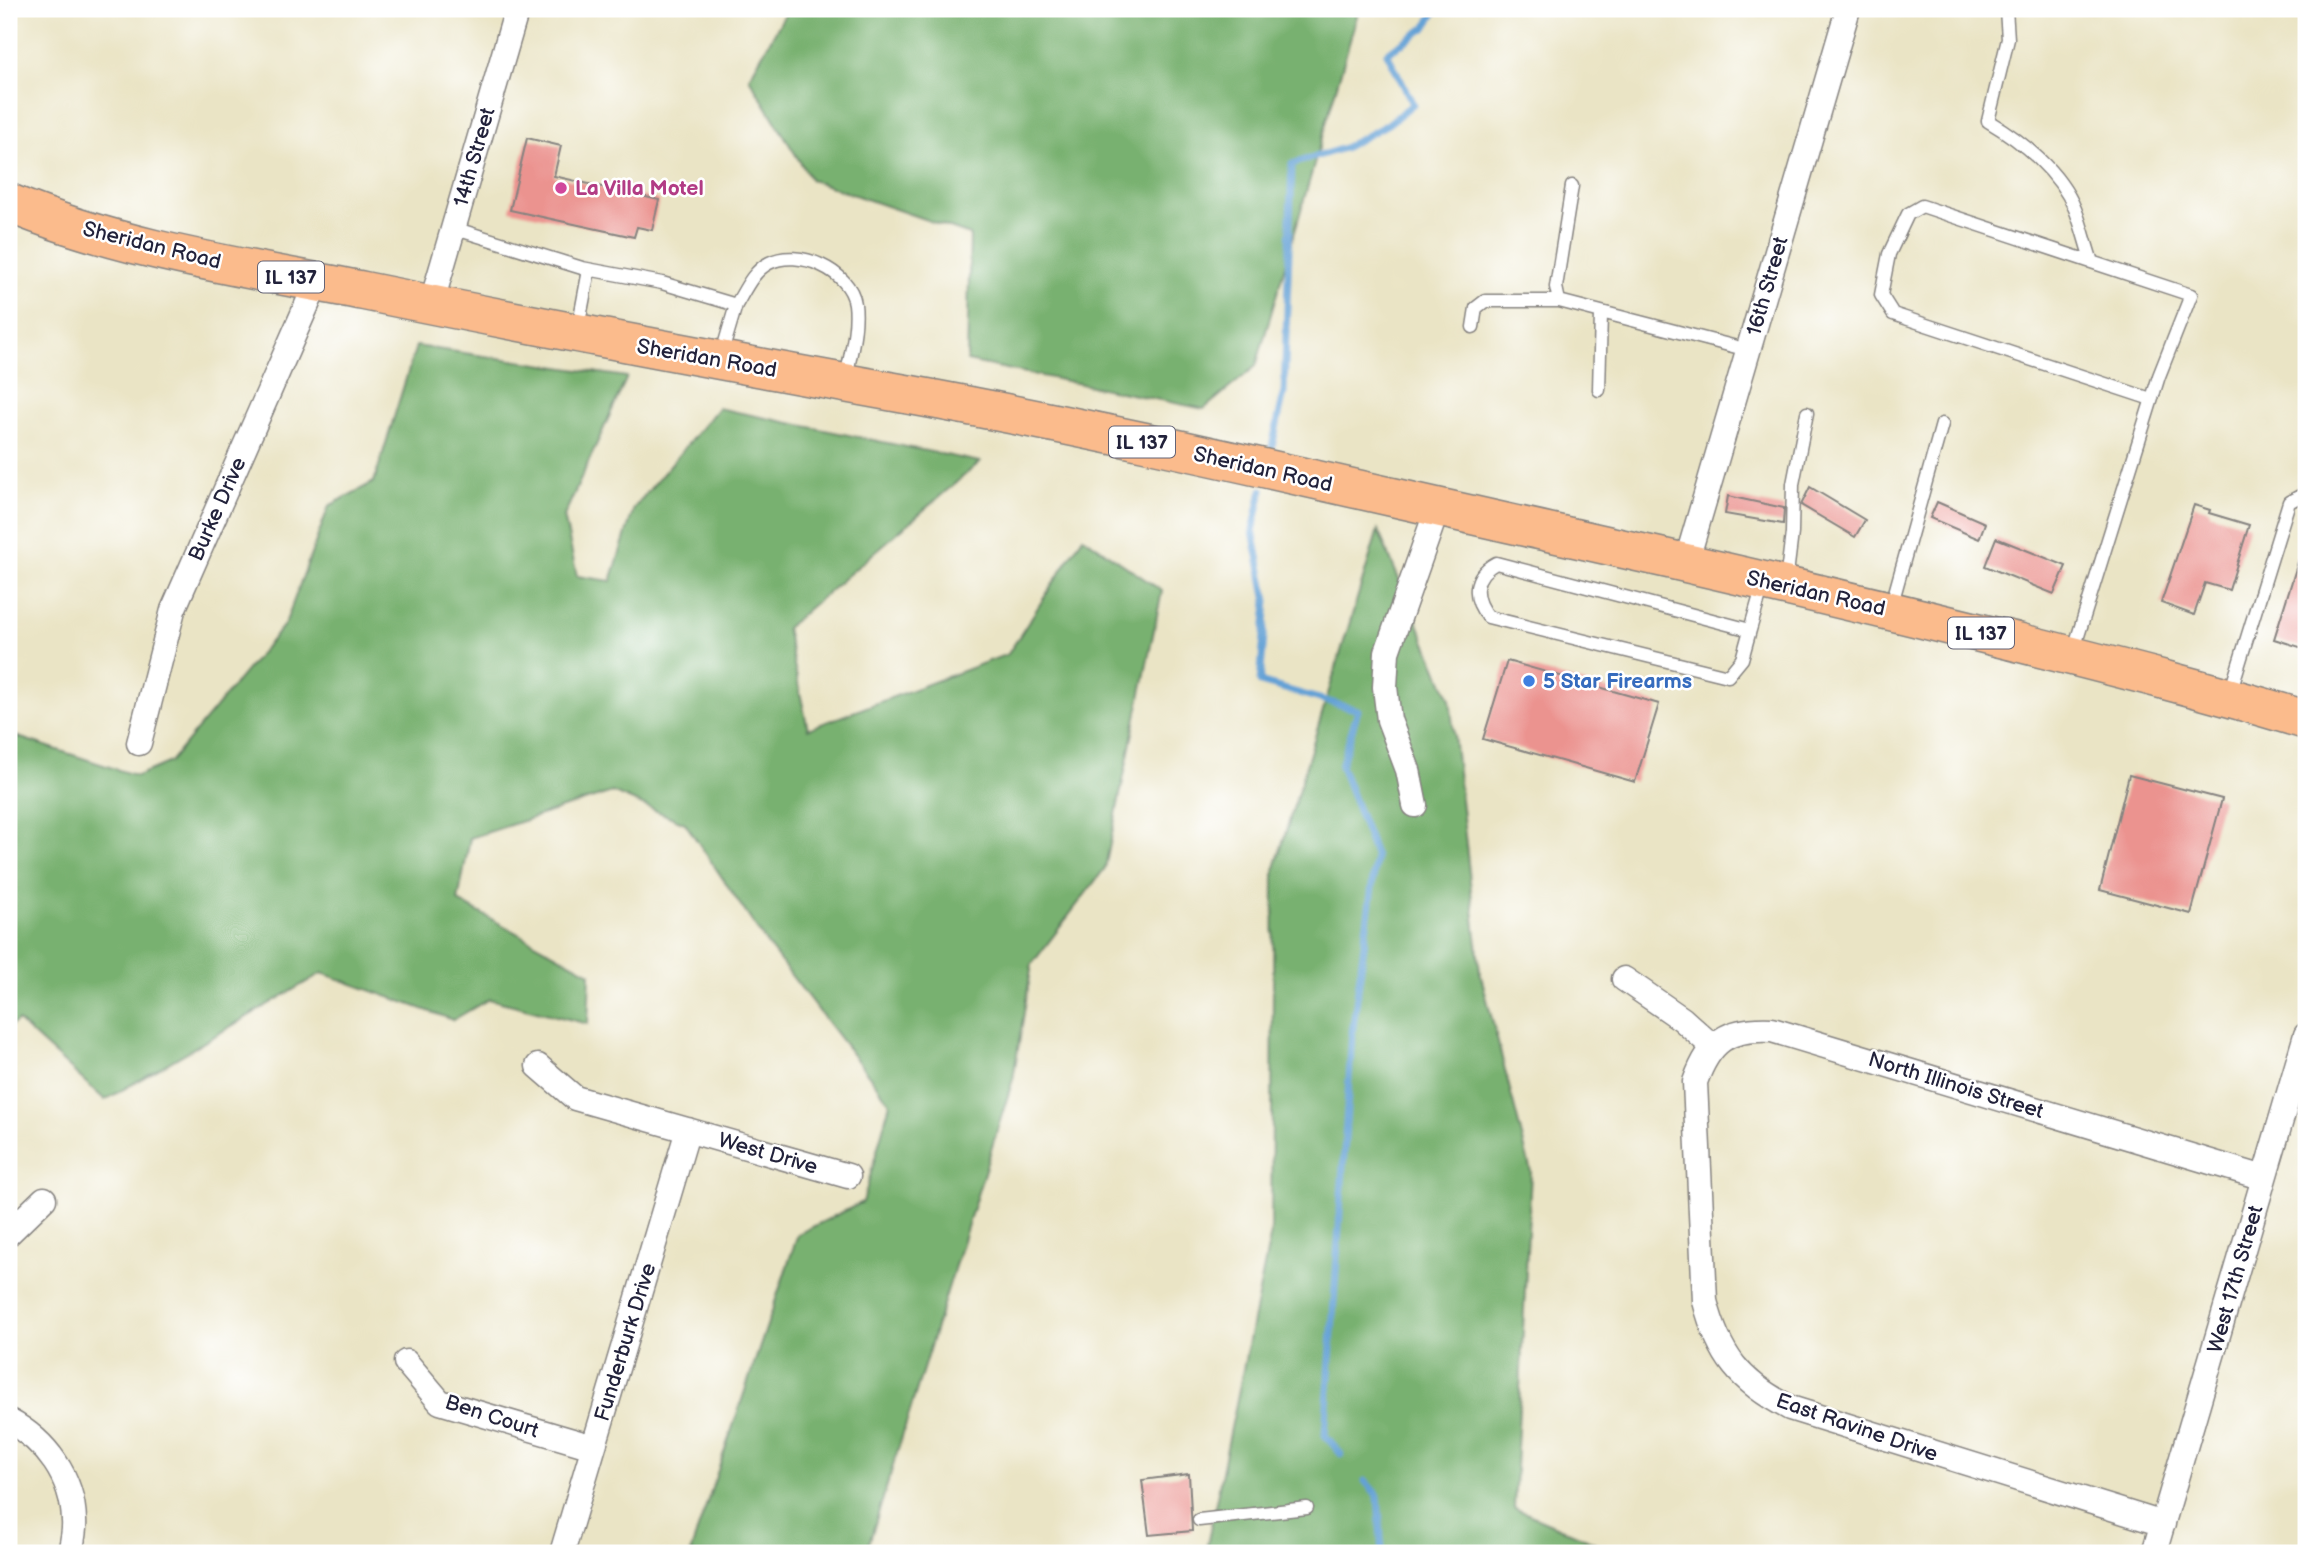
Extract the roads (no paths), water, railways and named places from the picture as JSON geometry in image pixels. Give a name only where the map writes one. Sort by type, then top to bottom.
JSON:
[{"type":"main road","name":"Sheridan Road","points":[[9,202],[33,213],[124,240],[317,282],[1117,436],[1438,507],[1890,611],[2229,696],[2306,720]]},
{"type":"street","name":"14th Street","points":[[431,305],[517,9]]},
{"type":"street","name":"16th Street","points":[[1686,563],[1848,9]]},
{"type":"street","name":"Burke Drive","points":[[139,743],[173,610],[317,282]]},
{"type":"street","points":[[1415,806],[1408,770],[1389,720],[1385,687],[1387,652],[1438,507]]},
{"type":"street","points":[[1624,979],[1682,1019],[1713,1047]]},
{"type":"street","name":"North Illinois Street","points":[[1713,1047],[1729,1035],[1746,1029],[1772,1030],[2264,1178]]},
{"type":"street","name":"West 17th Street","points":[[2154,1553],[2306,1035]]},
{"type":"street","name":"East Ravine Drive","points":[[1713,1047],[1702,1061],[1695,1082],[1705,1301],[1712,1329],[1723,1352],[1740,1375],[1763,1394],[1790,1408],[2163,1524]]},
{"type":"street","name":"West Drive","points":[[538,1066],[575,1098],[848,1176]]},
{"type":"street","name":"Funderburk Drive","points":[[562,1553],[688,1130]]},
{"type":"street","points":[[9,1233],[44,1199]]},
{"type":"street","name":"Ben Court","points":[[405,1362],[440,1402],[593,1447]]},
{"type":"street","points":[[9,1421],[29,1432],[47,1450],[62,1472],[71,1496],[75,1522],[70,1553]]},
{"type":"lane","points":[[2006,9],[2008,39],[1988,121],[2006,132],[2040,161],[2062,187],[2075,209],[2092,262]]},
{"type":"lane","points":[[1559,301],[1556,287],[1572,186]]},
{"type":"lane","points":[[2072,656],[2151,399],[2191,295],[1922,206],[1908,214],[1889,254],[1881,295],[1893,314],[2151,399]]},
{"type":"lane","points":[[453,228],[589,270],[662,284],[736,305]]},
{"type":"lane","points":[[719,360],[736,305],[753,276],[767,264],[781,259],[799,259],[830,269],[848,285],[855,303],[853,340],[845,383]]},
{"type":"lane","points":[[577,334],[589,270]]},
{"type":"lane","points":[[1473,327],[1476,308],[1485,300],[1559,301],[1748,351]]},
{"type":"lane","points":[[1600,390],[1601,314]]},
{"type":"lane","points":[[1750,630],[1496,563],[1485,569],[1477,586],[1479,606],[1488,617],[1728,676],[1742,659],[1750,630],[1775,583],[1792,533],[1793,484],[1807,413]]},
{"type":"lane","points":[[1890,611],[1942,424]]},
{"type":"lane","points":[[2229,696],[2289,502],[2306,493]]},
{"type":"lane","points":[[1199,1520],[1307,1508]]},
{"type":"waterway","points":[[1271,451],[1284,393],[1292,164],[1344,148],[1388,124],[1413,104],[1387,53],[1425,28],[1437,9]]},
{"type":"waterway","points":[[1262,490],[1253,531],[1267,601],[1260,682],[1358,710],[1341,766],[1376,857],[1352,1034],[1325,1435],[1341,1454]]},
{"type":"waterway","points":[[1365,1481],[1378,1496],[1382,1553]]},
{"type":"place","name":"La Villa Motel","points":[[561,188]]},
{"type":"place","name":"5 Star Firearms","points":[[1529,681]]}]
